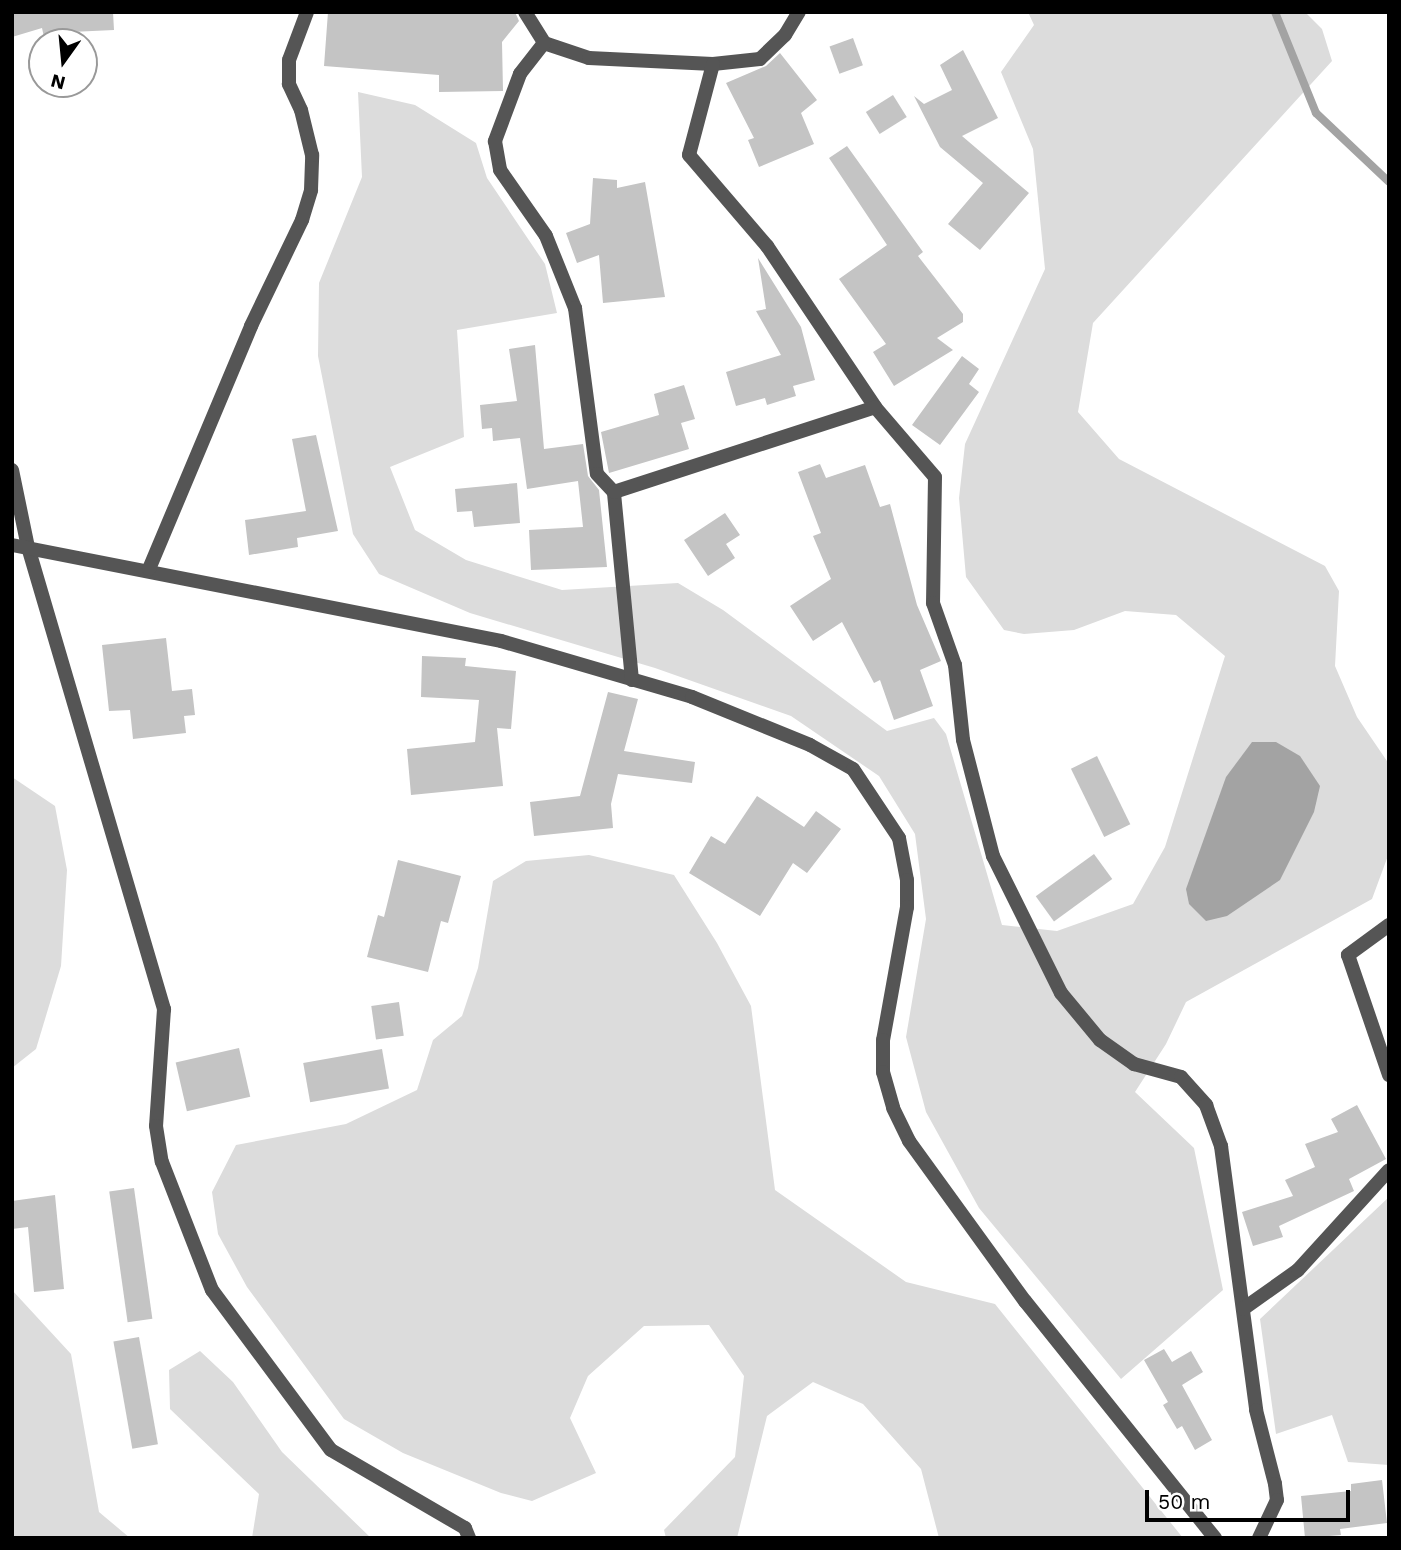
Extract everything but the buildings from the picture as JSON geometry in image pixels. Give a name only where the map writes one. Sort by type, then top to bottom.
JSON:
[{"type":"street","points":[[149,569],[251,326],[302,220],[311,190],[312,155],[301,110],[289,84],[289,60],[307,12]]},
{"type":"street","points":[[525,12],[544,43],[589,58],[713,64],[760,59],[785,35],[799,12]]},
{"type":"street","points":[[544,43],[520,74],[495,141],[498,160],[510,190],[546,236],[575,308],[597,474],[614,492],[632,680]]},
{"type":"street","points":[[713,64],[688,155],[767,246],[875,407],[935,477],[933,603],[955,665],[974,792],[993,856],[1061,993],[1100,1040],[1133,1064],[1181,1077],[1206,1105],[1220,1146],[1256,1410],[1277,1500],[1259,1538]]},
{"type":"street","points":[[614,492],[875,407]]},
{"type":"street","points":[[12,470],[28,547],[164,1009],[156,1126],[160,1150],[212,1290],[331,1450],[465,1528],[469,1538]]},
{"type":"street","points":[[12,545],[149,569],[501,641],[692,698],[810,745],[853,769],[899,838],[907,880],[907,907],[883,1040],[883,1072],[893,1108],[909,1141],[1025,1301],[1214,1538]]},
{"type":"street","points":[[1389,925],[1348,955],[1389,1075]]},
{"type":"street","points":[[1243,1308],[1298,1270],[1389,1170]]},
{"type":"shaded area","points":[[1028,12],[1305,12],[1322,29],[1332,61],[1093,323],[1078,412],[1119,459],[1325,566],[1339,591],[1335,666],[1357,717],[1389,764],[1389,853],[1372,899],[1186,1002],[1166,1044],[1135,1092],[1194,1148],[1223,1290],[1121,1379],[979,1208],[926,1112],[906,1037],[926,919],[915,834],[879,776],[791,716],[655,668],[470,613],[379,574],[353,534],[318,356],[319,283],[362,177],[358,92],[415,105],[476,143],[487,178],[545,264],[557,313],[457,330],[464,437],[390,467],[415,530],[466,560],[562,590],[678,583],[723,610],[887,731],[934,718],[946,734],[1002,925],[1057,931],[1133,904],[1165,847],[1225,656],[1176,615],[1125,611],[1074,630],[1024,634],[1004,630],[966,577],[959,498],[965,444],[1045,269],[1033,149],[1001,72],[1034,25]]},
{"type":"shaded area","points":[[1252,742],[1276,742],[1300,756],[1320,786],[1314,812],[1280,880],[1227,916],[1206,921],[1189,904],[1186,889],[1226,777]]},
{"type":"shaded area","points":[[12,777],[55,806],[67,870],[61,966],[36,1049],[12,1068]]},
{"type":"shaded area","points":[[589,855],[674,875],[717,943],[751,1006],[775,1190],[906,1282],[995,1304],[1183,1538],[939,1538],[921,1469],[863,1404],[813,1382],[767,1416],[737,1538],[666,1538],[664,1530],[735,1457],[744,1376],[709,1325],[644,1326],[588,1376],[570,1418],[596,1473],[532,1501],[501,1493],[403,1453],[344,1419],[247,1287],[218,1234],[212,1192],[236,1145],[346,1124],[417,1090],[433,1040],[462,1016],[478,968],[493,881],[526,861]]},
{"type":"shaded area","points":[[1389,1197],[1389,1465],[1348,1462],[1332,1415],[1276,1434],[1260,1319]]},
{"type":"shaded area","points":[[12,1290],[71,1354],[99,1512],[130,1538],[12,1538]]},
{"type":"shaded area","points":[[200,1351],[233,1382],[282,1452],[371,1538],[252,1538],[259,1494],[170,1409],[169,1370]]},
{"type":"waterway","points":[[1275,12],[1316,113],[1389,182]]}]
